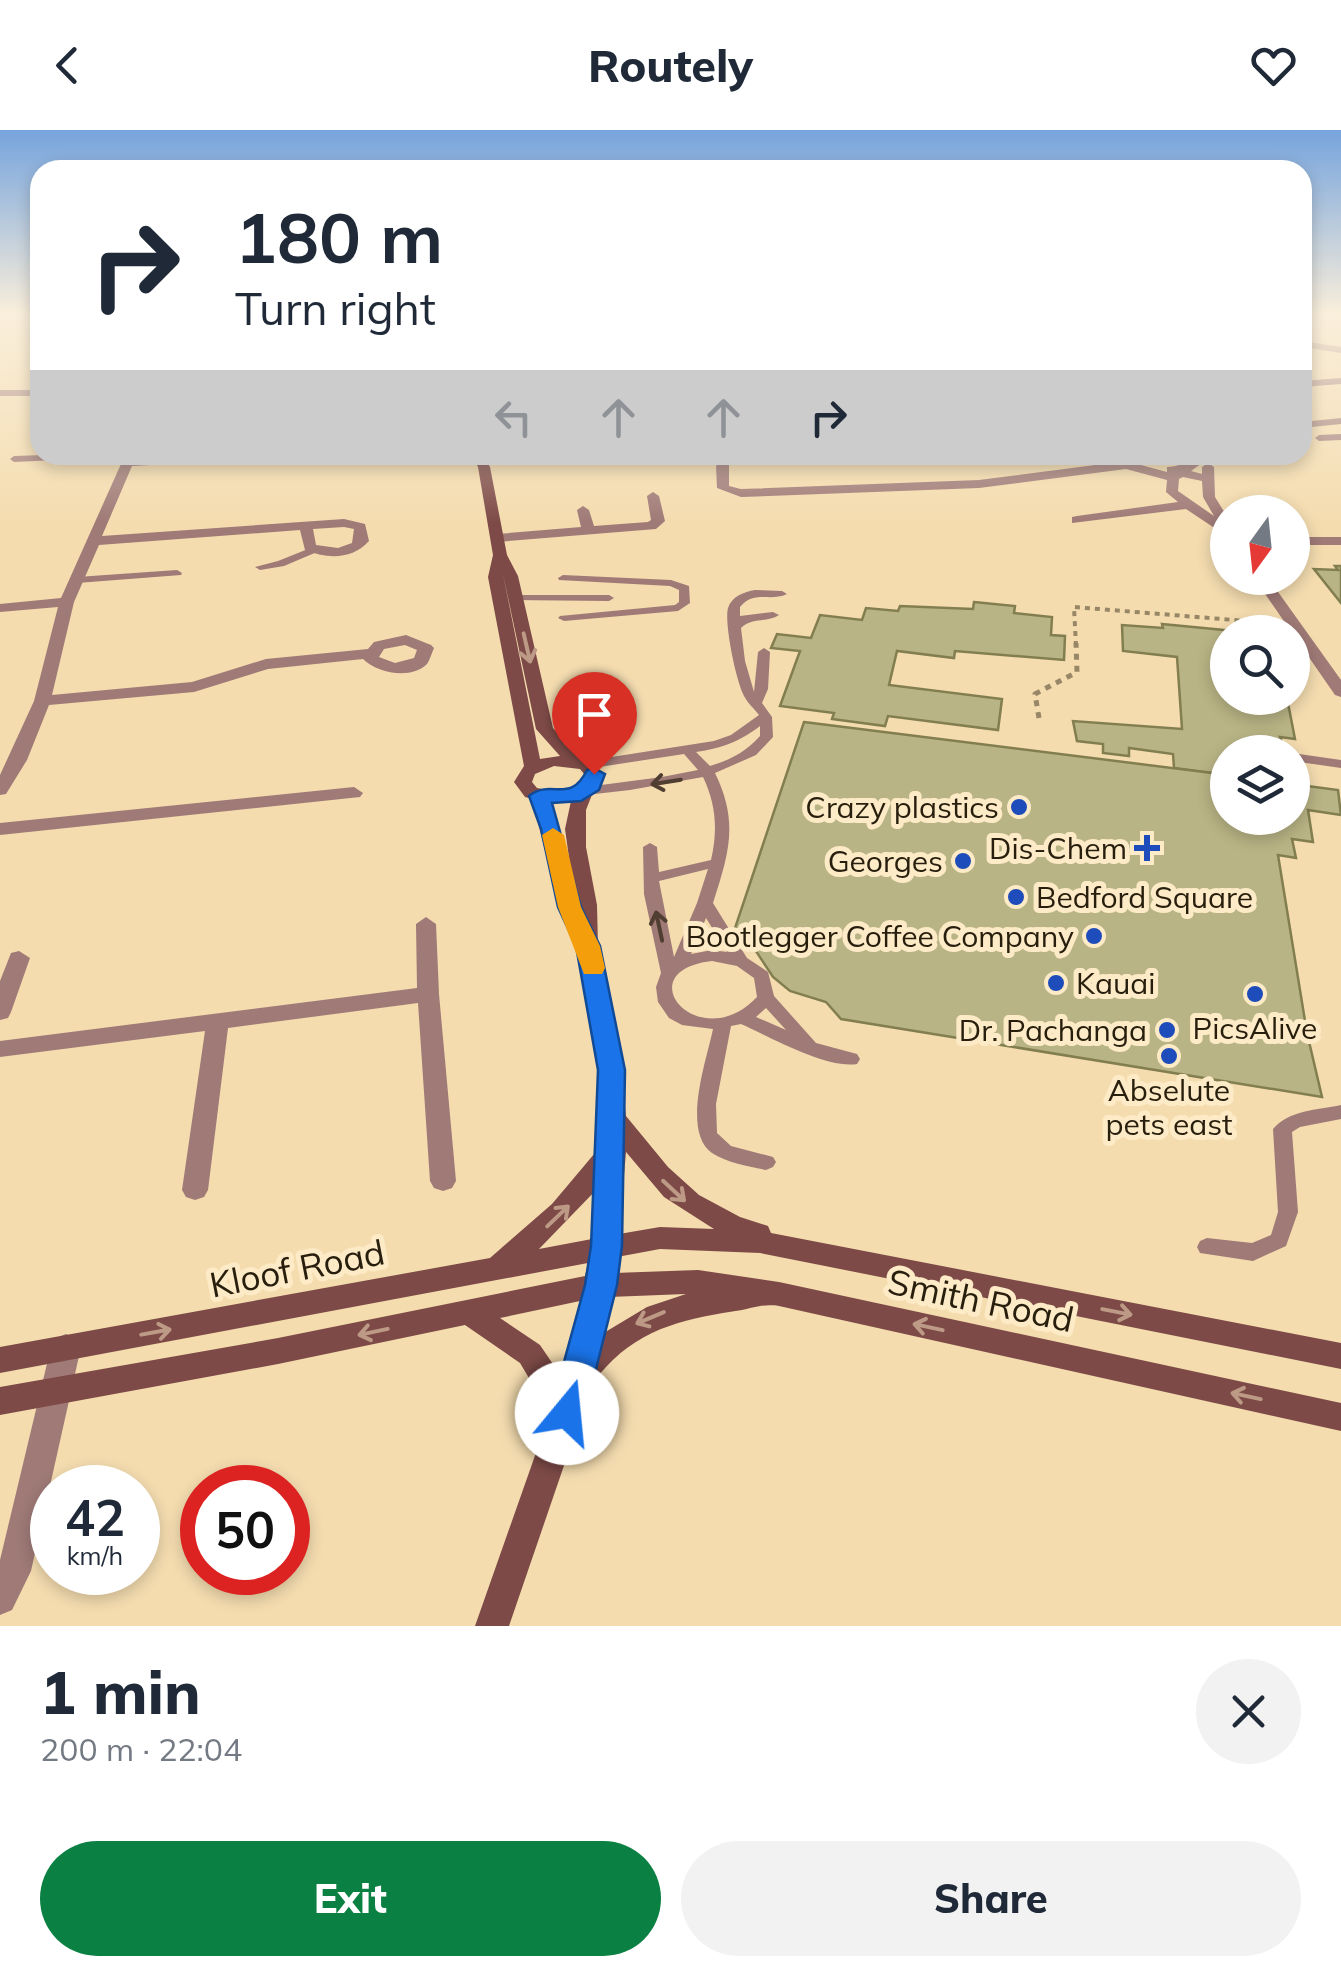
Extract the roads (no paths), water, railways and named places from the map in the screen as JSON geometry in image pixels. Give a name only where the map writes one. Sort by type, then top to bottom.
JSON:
[{"type":"main road","points":[[483,465],[498,547],[517,605],[545,729],[561,749],[584,764],[595,780],[572,821],[590,904],[588,946]]},
{"type":"main road","points":[[498,547],[495,577],[533,766]]},
{"type":"main road","points":[[492,1626],[579,1377],[607,1246],[612,1070],[605,1021],[588,946],[570,907],[552,829],[540,796],[523,782],[533,766],[552,760],[584,764]]},
{"type":"main road","points":[[540,796],[562,798],[585,792]]},
{"type":"main road","points":[[612,1116],[674,1193],[697,1211],[729,1225],[837,1256]]},
{"type":"main road","points":[[493,1270],[534,1240],[578,1198],[612,1151]]},
{"type":"main road","name":"Smith Road","points":[[607,1246],[660,1238],[760,1242],[1341,1356]]},
{"type":"main road","name":"Kloof Road","points":[[0,1360],[607,1246]]},
{"type":"main road","name":"Smith Road","points":[[601,1285],[698,1282],[779,1294],[1341,1417]]},
{"type":"main road","points":[[0,1401],[601,1285]]},
{"type":"main road","points":[[579,1377],[599,1353],[642,1320],[709,1301],[779,1294]]},
{"type":"main road","points":[[468,1312],[530,1354],[567,1413]]},
{"type":"street","points":[[0,393],[30,393]]},
{"type":"street","points":[[1312,424],[1341,422]]},
{"type":"street","points":[[0,790],[18,760],[42,700],[67,602],[127,465]]},
{"type":"street","points":[[723,465],[723,488],[733,493],[777,493],[980,484],[1090,465]]},
{"type":"street","points":[[1144,465],[1208,479]]},
{"type":"street","points":[[1192,465],[1176,475],[1172,492],[1210,520]]},
{"type":"street","points":[[1208,465],[1211,495]]},
{"type":"street","points":[[498,547],[650,526],[658,521],[653,496]]},
{"type":"street","points":[[1078,520],[1210,504]]},
{"type":"street","points":[[583,510],[589,532]]},
{"type":"street","points":[[95,541],[304,525],[344,522],[356,524],[364,532],[354,549],[313,550],[304,525]]},
{"type":"street","points":[[1310,541],[1341,541]]},
{"type":"street","points":[[1273,595],[1341,692]]},
{"type":"street","points":[[0,608],[67,602]]},
{"type":"street","points":[[42,700],[194,687],[266,664],[370,654]]},
{"type":"street","points":[[0,829],[354,794]]},
{"type":"street","points":[[426,924],[442,1181]]},
{"type":"street","points":[[0,1012],[18,958]]},
{"type":"street","points":[[0,1048],[428,994]]},
{"type":"street","points":[[195,1190],[218,1020]]},
{"type":"street","points":[[0,1598],[14,1571],[66,1347]]},
{"type":"lane","points":[[1319,438],[1341,437]]},
{"type":"lane","points":[[14,459],[30,458]]},
{"type":"lane","points":[[260,567],[280,564],[313,550]]},
{"type":"lane","points":[[77,580],[177,572]]},
{"type":"lane","points":[[517,605],[678,608],[684,603],[685,588],[672,583],[563,578]]},
{"type":"lane","points":[[609,605],[610,580]]},
{"type":"lane","points":[[585,792],[670,782],[712,771],[761,743],[768,731],[747,690],[734,628],[734,607],[738,599],[752,593],[782,594]]},
{"type":"lane","points":[[564,618],[609,605]]},
{"type":"lane","points":[[734,628],[744,618],[773,615]]},
{"type":"lane","points":[[584,764],[688,751],[736,738],[760,710],[764,652]]},
{"type":"lane","points":[[688,751],[712,771],[723,796],[725,818],[704,903],[664,994],[678,1014],[724,1025],[746,1019],[766,998]]},
{"type":"lane","points":[[1310,760],[1341,764]]},
{"type":"lane","points":[[650,848],[650,879],[674,968]]},
{"type":"lane","points":[[650,879],[716,864]]},
{"type":"lane","points":[[704,903],[740,960],[762,976],[766,998],[814,1050]]},
{"type":"lane","points":[[674,968],[708,955],[740,960]]},
{"type":"lane","points":[[746,1019],[814,1050],[851,1060]]},
{"type":"lane","points":[[724,1025],[704,1124],[710,1140],[723,1151],[766,1162]]},
{"type":"lane","points":[[1207,1247],[1252,1252],[1279,1240],[1288,1212],[1282,1129],[1295,1121],[1341,1112]]},
{"type":"place","name":"Crazy plastics","points":[[1019,807]]},
{"type":"place","name":"Dis-Chem","points":[[1147,848]]},
{"type":"place","name":"Georges","points":[[963,861]]},
{"type":"place","name":"Bedford Square","points":[[1016,897]]},
{"type":"place","name":"Bootlegger Coffee Company","points":[[1094,936]]},
{"type":"place","name":"Kauai","points":[[1056,983]]},
{"type":"place","name":"PicsAlive","points":[[1255,994]]},
{"type":"place","name":"Dr. Pachanga","points":[[1167,1030]]},
{"type":"place","name":"Abselute pets east","points":[[1169,1056]]}]
